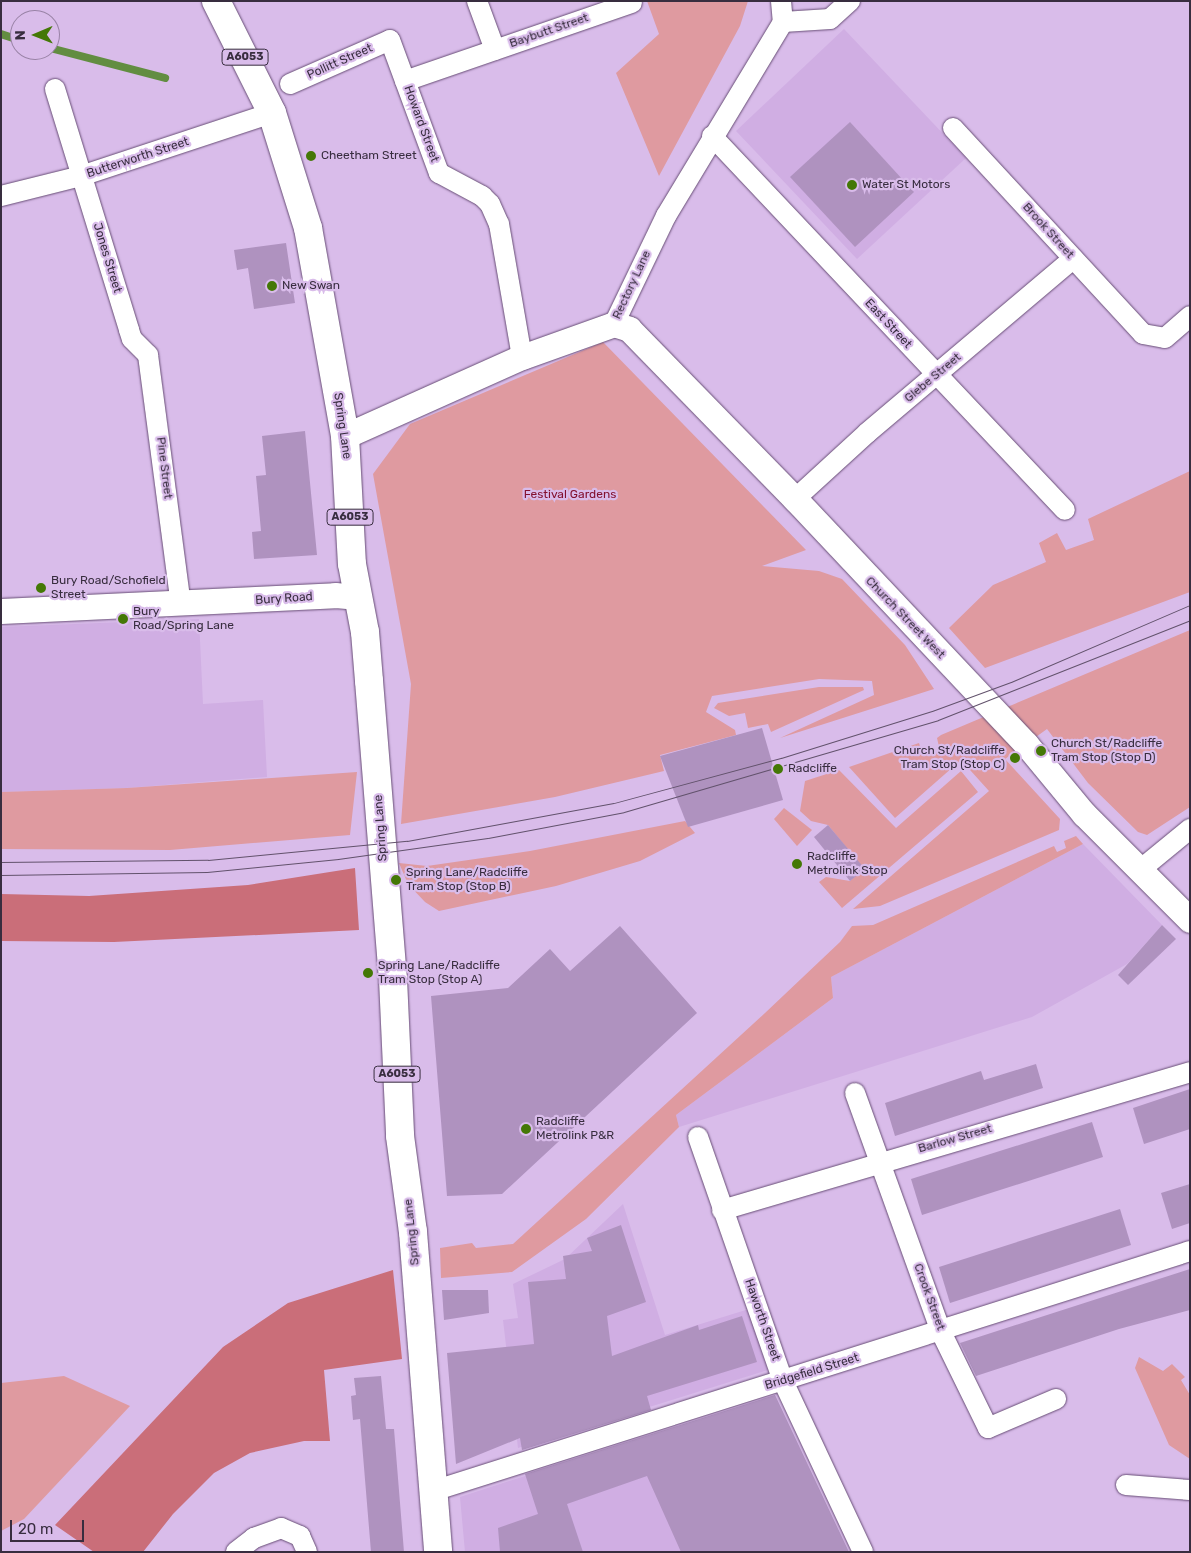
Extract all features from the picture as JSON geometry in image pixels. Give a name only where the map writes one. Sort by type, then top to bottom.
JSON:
[{"type":"main road","name":"A6053","points":[[216,1],[272,113]]},
{"type":"main road","name":"Spring Lane","points":[[272,113],[308,228],[345,436],[356,598],[365,632],[370,681],[393,980],[400,1136],[413,1232],[438,1552]]},
{"type":"street","points":[[477,1],[495,50]]},
{"type":"street","points":[[781,1],[783,22],[830,20],[850,1]]},
{"type":"street","name":"Baybutt Street","points":[[405,81],[632,3]]},
{"type":"street","name":"Rectory Lane","points":[[345,436],[522,358],[614,324],[666,216],[712,136],[783,22]]},
{"type":"street","name":"Howard Street","points":[[390,40],[439,173],[482,196],[490,204],[499,224],[522,358]]},
{"type":"street","name":"Pollitt Street","points":[[290,84],[390,40]]},
{"type":"street","name":"Jones Street","points":[[55,89],[132,339]]},
{"type":"street","name":"Butterworth Street","points":[[1,196],[81,176],[272,113]]},
{"type":"street","name":"Brook Street","points":[[954,128],[1143,334],[1165,338],[1190,316]]},
{"type":"street","name":"East Street","points":[[712,136],[1065,510]]},
{"type":"street","name":"Glebe Street","points":[[795,499],[867,433],[1073,259]]},
{"type":"street","name":"Church Street West","points":[[614,324],[629,329],[795,499],[1140,870],[1190,920]]},
{"type":"street","name":"Pine Street","points":[[132,339],[148,355],[153,377],[181,604]]},
{"type":"street","name":"Bury Road","points":[[1,610],[181,604],[335,595],[356,598]]},
{"type":"street","points":[[1140,870],[1190,829]]},
{"type":"street","name":"Barlow Street","points":[[722,1210],[880,1161],[1190,1072]]},
{"type":"street","name":"Crook Street","points":[[854,1093],[941,1332],[988,1428],[1056,1399]]},
{"type":"street","name":"Haworth Street","points":[[698,1137],[783,1381],[863,1552]]},
{"type":"street","name":"Bridgefield Street","points":[[433,1491],[941,1332],[1190,1251]]},
{"type":"street","points":[[1126,1485],[1190,1490]]},
{"type":"street","points":[[236,1552],[254,1538],[281,1528],[300,1536],[307,1552]]},
{"type":"shaded area","points":[[844,29],[966,158],[857,259],[736,131]]},
{"type":"shaded area","points":[[199,619],[203,704],[263,700],[267,777],[127,788],[1,792],[1,627]]},
{"type":"shaded area","points":[[1083,844],[1162,925],[1127,964],[1032,1017],[679,1127],[676,1115],[833,998],[831,977]]},
{"type":"shaded area","points":[[355,868],[359,930],[114,942],[1,941],[1,894],[89,896],[248,885]]},
{"type":"shaded area","points":[[623,1204],[665,1335],[749,1309],[768,1370],[518,1448],[503,1320],[518,1318],[513,1284],[565,1259]]},
{"type":"shaded area","points":[[393,1270],[402,1359],[324,1370],[330,1441],[304,1441],[250,1453],[214,1473],[173,1514],[143,1552],[94,1552],[55,1525],[223,1347],[288,1303]]},
{"type":"shaded area","points":[[775,1395],[846,1547],[837,1552],[465,1552],[460,1497]]},
{"type":"green space","points":[[647,1],[748,1],[740,26],[659,176],[616,73],[659,34]]},
{"type":"green space","name":"Festival Gardens","points":[[603,342],[806,550],[762,566],[819,571],[842,579],[905,645],[934,689],[780,738],[874,695],[872,681],[819,679],[712,696],[706,712],[735,730],[736,735],[660,755],[664,771],[555,797],[401,824],[411,684],[373,474],[410,424]]},
{"type":"green space","points":[[1190,471],[1190,592],[985,668],[949,628],[993,585],[1046,562],[1039,543],[1057,533],[1066,550],[1094,540],[1088,519]]},
{"type":"green space","points":[[1190,630],[1190,807],[1147,835],[1138,832],[1088,783],[1047,729],[1005,759],[1060,819],[1059,830],[880,906],[853,909],[989,791],[961,760],[895,818],[849,767],[919,743],[923,756],[940,751],[937,738],[941,735]]},
{"type":"green space","points":[[819,687],[863,687],[864,690],[771,732],[768,724],[748,728],[745,713],[729,716],[714,708],[718,703]]},
{"type":"green space","points":[[839,770],[896,828],[961,771],[978,792],[842,908],[819,882],[826,877],[850,881],[864,869],[828,825],[811,821],[800,811],[805,781]]},
{"type":"green space","points":[[357,772],[350,835],[170,850],[1,849],[1,792],[127,788]]},
{"type":"green space","points":[[784,808],[812,830],[797,846],[774,819]]},
{"type":"green space","points":[[685,821],[695,833],[640,861],[556,886],[439,911],[425,902],[408,884],[399,863],[427,866],[530,851]]},
{"type":"green space","points":[[1076,836],[1083,844],[831,977],[833,998],[676,1115],[679,1127],[586,1219],[512,1272],[441,1278],[440,1248],[472,1243],[476,1248],[513,1244],[765,1013],[840,942],[852,926],[873,925],[1054,846],[1057,852],[1066,848],[1064,841]]},
{"type":"green space","points":[[1139,1357],[1163,1371],[1172,1364],[1185,1377],[1181,1380],[1190,1395],[1190,1459],[1169,1445],[1135,1368]]},
{"type":"green space","points":[[64,1376],[130,1406],[24,1519],[1,1531],[1,1383]]},
{"type":"building","name":"Water St Motors","points":[[850,122],[914,192],[855,247],[790,177]]},
{"type":"building","name":"New Swan","points":[[286,243],[295,303],[254,309],[248,268],[237,270],[234,250]]},
{"type":"building","points":[[305,431],[317,555],[254,559],[252,532],[261,531],[256,476],[266,475],[262,436]]},
{"type":"building","points":[[762,728],[783,800],[688,827],[660,756]]},
{"type":"building","points":[[828,825],[865,869],[850,881],[814,837]]},
{"type":"building","points":[[1162,925],[1176,939],[1128,985],[1118,975]]},
{"type":"building","points":[[620,926],[697,1013],[502,1194],[447,1196],[431,996],[508,988],[550,949],[570,971]]},
{"type":"building","points":[[1036,1064],[1043,1088],[895,1136],[885,1103],[981,1071],[984,1080]]},
{"type":"building","points":[[1190,1089],[1190,1129],[1144,1144],[1133,1108]]},
{"type":"building","points":[[1092,1122],[1103,1157],[922,1215],[911,1179]]},
{"type":"building","points":[[1190,1184],[1190,1223],[1172,1229],[1161,1193]]},
{"type":"building","points":[[1120,1209],[1131,1245],[950,1303],[939,1267]]},
{"type":"building","points":[[621,1225],[646,1302],[607,1316],[612,1356],[698,1325],[699,1330],[742,1316],[757,1362],[647,1396],[651,1410],[522,1450],[520,1438],[456,1464],[447,1353],[534,1344],[528,1282],[566,1279],[563,1256],[592,1251],[587,1238]]},
{"type":"building","points":[[1190,1269],[1190,1310],[1119,1329],[976,1376],[960,1343]]},
{"type":"building","points":[[442,1290],[488,1290],[489,1313],[444,1320]]},
{"type":"building","points":[[381,1376],[386,1429],[394,1429],[404,1552],[371,1552],[360,1419],[353,1420],[351,1396],[356,1395],[354,1378]]},
{"type":"building","points":[[775,1395],[849,1552],[681,1552],[647,1476],[567,1504],[583,1552],[500,1552],[498,1528],[538,1514],[525,1474]]},
{"type":"waterway","points":[[1,34],[10,37]]},
{"type":"waterway","points":[[60,51],[165,78]]},
{"type":"tram line","points":[[1,862],[208,860],[407,841],[614,803],[781,758],[932,711],[1011,682],[1190,605]]},
{"type":"tram line","points":[[1,875],[207,872],[338,859],[488,838],[624,812],[938,720],[1190,620]]},
{"type":"place","name":"Cheetham Street","points":[[311,156]]},
{"type":"place","name":"Water St Motors","points":[[852,185]]},
{"type":"place","name":"New Swan","points":[[272,286]]},
{"type":"place","name":"Bury Road/Schofield Street","points":[[41,588]]},
{"type":"place","name":"Bury Road/Spring Lane","points":[[123,619]]},
{"type":"place","name":"Church St/Radcliffe Tram Stop (Stop D)","points":[[1041,751]]},
{"type":"place","name":"Church St/Radcliffe Tram Stop (Stop C)","points":[[1015,758]]},
{"type":"place","name":"Radcliffe","points":[[778,769]]},
{"type":"place","name":"Radcliffe Metrolink Stop","points":[[797,864]]},
{"type":"place","name":"Spring Lane/Radcliffe Tram Stop (Stop B)","points":[[396,880]]},
{"type":"place","name":"Spring Lane/Radcliffe Tram Stop (Stop A)","points":[[368,973]]},
{"type":"place","name":"Radcliffe Metrolink P&R","points":[[526,1129]]}]
